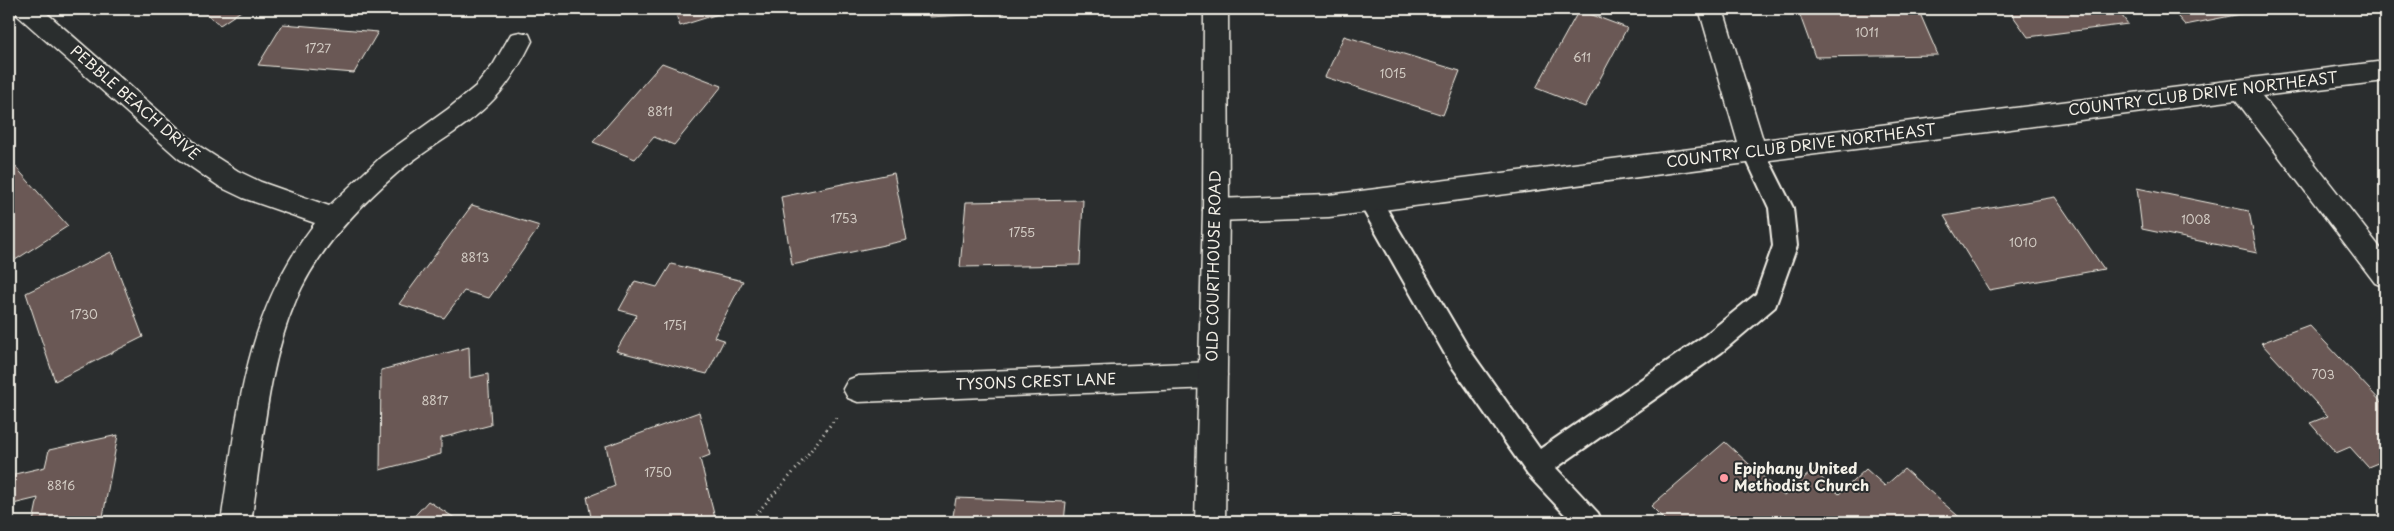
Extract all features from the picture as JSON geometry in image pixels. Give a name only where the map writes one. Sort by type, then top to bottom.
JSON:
[{"type":"street","name":"PEBBLE BEACH DRIVE","points":[[26,9],[187,151],[229,179],[252,190],[334,219]]},
{"type":"street","name":"OLD COURTHOUSE ROAD","points":[[1210,522],[1216,210],[1216,9]]},
{"type":"street","points":[[1711,9],[1728,73],[1754,152]]},
{"type":"street","points":[[236,522],[262,364],[282,300],[304,260],[334,219],[389,164],[479,99],[505,69],[520,41]]},
{"type":"street","name":"COUNTRY CLUB DRIVE NORTHEAST","points":[[1216,210],[1329,206],[2385,72]]},
{"type":"street","points":[[2242,89],[2385,275]]},
{"type":"street","name":"TYSONS CREST LANE","points":[[858,389],[1213,375]]},
{"type":"lane","points":[[1538,466],[1713,344],[1766,300],[1785,246],[1781,208],[1754,152]]},
{"type":"lane","points":[[1370,201],[1460,358],[1538,466],[1589,522]]},
{"type":"path","points":[[749,522],[798,467],[858,389]]},
{"type":"building","points":[[201,9],[244,9],[220,25]]},
{"type":"building","points":[[674,9],[734,9],[680,26]]},
{"type":"building","points":[[930,9],[1004,9],[1004,13],[929,17]]},
{"type":"building","points":[[1918,9],[1938,55],[1815,57],[1798,10]]},
{"type":"building","points":[[2008,9],[2117,9],[2128,24],[2028,37]]},
{"type":"building","points":[[2171,9],[2266,9],[2185,25]]},
{"type":"building","points":[[1579,10],[1627,28],[1585,107],[1536,88]]},
{"type":"building","points":[[283,24],[378,32],[354,73],[258,65]]},
{"type":"building","points":[[1344,36],[1460,71],[1443,115],[1325,77]]},
{"type":"building","points":[[662,63],[722,86],[674,145],[654,137],[635,159],[593,142]]},
{"type":"building","points":[[14,165],[68,226],[9,264],[9,168]]},
{"type":"building","points":[[894,173],[907,240],[792,265],[781,197]]},
{"type":"building","points":[[2137,188],[2249,211],[2257,253],[2142,229]]},
{"type":"building","points":[[2055,197],[2104,269],[1989,290],[1944,216]]},
{"type":"building","points":[[1083,200],[1080,265],[960,267],[966,202]]},
{"type":"building","points":[[472,205],[540,226],[489,298],[464,291],[444,318],[399,304]]},
{"type":"building","points":[[111,252],[143,337],[55,381],[26,293]]},
{"type":"building","points":[[671,264],[743,281],[714,337],[724,340],[707,374],[616,351],[637,315],[619,310],[635,281],[657,287]]},
{"type":"building","points":[[2309,325],[2385,406],[2385,460],[2368,467],[2350,447],[2336,453],[2310,423],[2328,416],[2261,343]]},
{"type":"building","points":[[469,347],[470,378],[488,374],[491,425],[441,438],[441,454],[380,470],[381,370]]},
{"type":"building","points":[[699,412],[710,455],[700,459],[715,518],[704,522],[592,522],[587,497],[615,486],[606,446]]},
{"type":"building","points":[[118,435],[102,522],[33,522],[38,498],[9,505],[15,474],[45,467],[49,450]]},
{"type":"building","name":"Epiphany United Methodist Church","points":[[1725,442],[1784,496],[1813,470],[1839,494],[1866,469],[1885,486],[1904,469],[1965,522],[1667,522],[1651,506]]},
{"type":"building","points":[[956,498],[1066,502],[1064,522],[952,522]]},
{"type":"building","points":[[428,501],[461,522],[409,522]]},
{"type":"building","points":[[1424,518],[1425,522],[1355,522],[1355,519]]},
{"type":"place","name":"Epiphany United Methodist Church","points":[[1724,478]]}]
